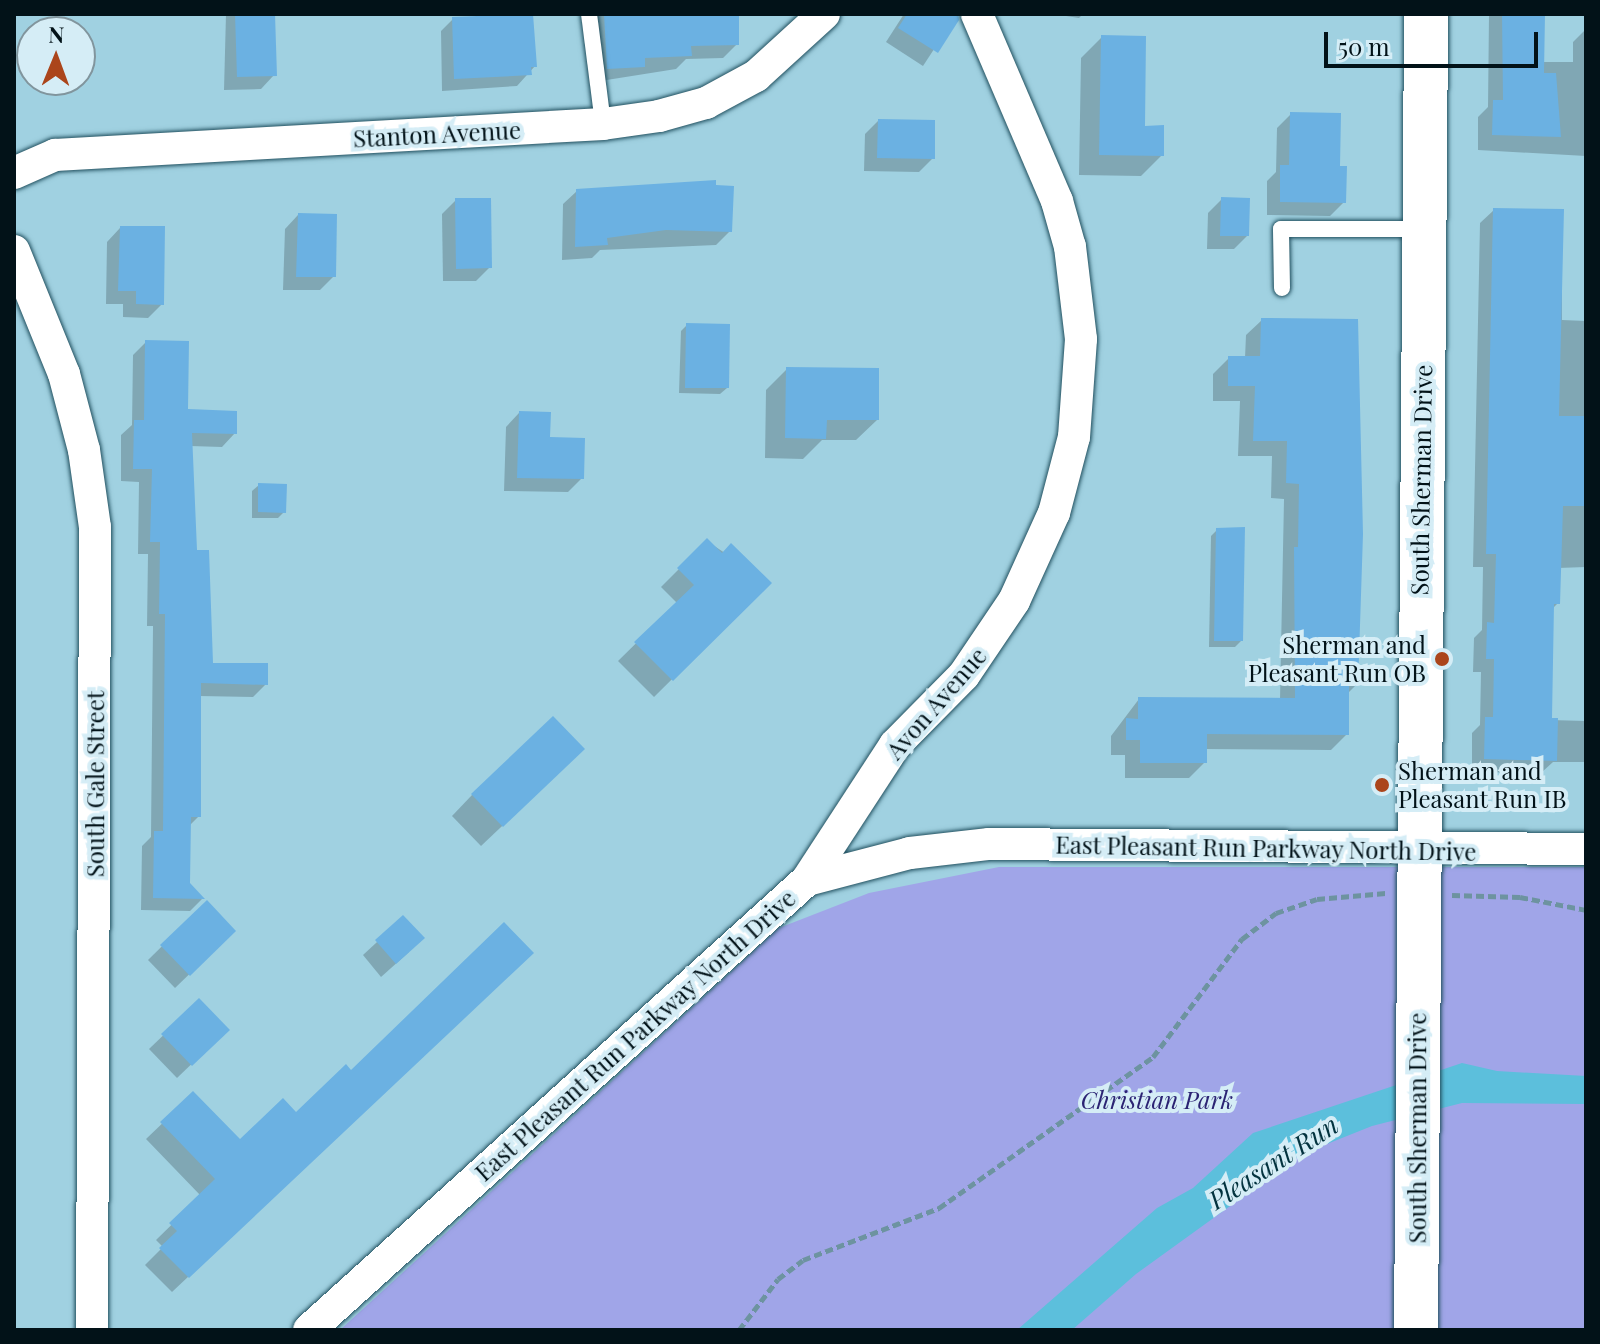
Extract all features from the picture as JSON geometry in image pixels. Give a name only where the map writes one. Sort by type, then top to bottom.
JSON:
[{"type":"main road","name":"South Sherman Drive","points":[[1416,1330],[1426,14]]},
{"type":"street","name":"Stanton Avenue","points":[[16,171],[55,155],[603,124],[685,110],[725,94],[774,63],[824,14]]},
{"type":"street","name":"Avon Avenue","points":[[807,880],[895,745],[964,675],[1014,601],[1054,513],[1074,437],[1081,339],[1070,247],[1057,201],[977,14]]},
{"type":"street","name":"South Gale Street","points":[[14,251],[64,374],[84,450],[95,527],[92,1330]]},
{"type":"street","name":"East Pleasant Run Parkway North Drive","points":[[309,1330],[807,880],[910,853],[989,844],[1418,850],[1586,849]]},
{"type":"lane","points":[[589,14],[603,124]]},
{"type":"lane","points":[[1282,288],[1281,229],[1424,230]]},
{"type":"path","points":[[739,1330],[778,1279],[803,1260],[939,1208],[1153,1057],[1242,939],[1276,913],[1317,899],[1385,893],[1520,897],[1586,910]]},
{"type":"green space","name":"Christian Park","points":[[999,867],[1586,867],[1586,1330],[340,1330],[779,928],[869,893]]},
{"type":"water","name":"Pleasant Run","points":[[1462,1063],[1497,1071],[1586,1076],[1586,1104],[1462,1103],[1372,1126],[1302,1154],[1136,1274],[1072,1330],[1017,1330],[1157,1208],[1193,1188],[1253,1133]]},
{"type":"building","points":[[235,14],[275,14],[277,76],[237,77]]},
{"type":"building","points":[[533,14],[537,67],[531,67],[532,75],[454,79],[452,17]]},
{"type":"building","points":[[604,14],[739,14],[739,45],[691,46],[692,56],[645,58],[645,67],[607,69]]},
{"type":"building","points":[[907,14],[958,14],[959,20],[938,53],[898,28]]},
{"type":"building","points":[[1502,14],[1545,14],[1544,73],[1556,73],[1561,137],[1492,135],[1493,100],[1503,100]]},
{"type":"building","points":[[1101,35],[1146,36],[1145,126],[1164,125],[1164,156],[1099,155]]},
{"type":"building","points":[[1290,112],[1341,113],[1340,166],[1347,166],[1346,203],[1280,202],[1280,165],[1289,165]]},
{"type":"building","points":[[878,119],[935,120],[935,159],[877,158]]},
{"type":"building","points":[[716,180],[716,185],[734,186],[732,232],[666,230],[607,238],[608,245],[575,247],[576,189]]},
{"type":"building","points":[[1221,197],[1250,198],[1249,236],[1220,236]]},
{"type":"building","points":[[455,198],[491,198],[492,268],[456,269]]},
{"type":"building","points":[[1493,208],[1564,209],[1559,416],[1586,416],[1586,506],[1563,506],[1560,604],[1554,604],[1552,718],[1558,718],[1557,761],[1484,759],[1485,717],[1493,717],[1494,659],[1486,659],[1487,622],[1494,623],[1496,554],[1486,554]]},
{"type":"building","points":[[298,213],[337,214],[336,277],[296,277]]},
{"type":"building","points":[[120,226],[165,226],[164,305],[136,304],[136,291],[118,291]]},
{"type":"building","points":[[1261,318],[1358,319],[1363,534],[1358,686],[1349,686],[1349,735],[1207,734],[1207,763],[1140,763],[1140,740],[1126,740],[1126,718],[1138,719],[1138,697],[1295,698],[1294,547],[1298,547],[1299,484],[1286,483],[1287,441],[1253,441],[1255,386],[1228,386],[1228,356],[1260,356]]},
{"type":"building","points":[[686,323],[730,324],[729,388],[685,388]]},
{"type":"building","points":[[145,340],[189,341],[188,409],[237,411],[237,434],[192,433],[197,550],[209,550],[213,663],[268,663],[268,685],[201,683],[201,817],[191,817],[190,883],[205,899],[153,898],[154,831],[163,831],[165,614],[159,614],[160,542],[150,542],[152,469],[133,469],[134,420],[144,420]]},
{"type":"building","points":[[786,367],[879,368],[879,420],[827,420],[826,439],[785,438]]},
{"type":"building","points":[[519,411],[551,412],[550,437],[585,438],[584,479],[517,478]]},
{"type":"building","points":[[258,483],[287,484],[286,513],[258,512]]},
{"type":"building","points":[[1245,527],[1243,641],[1214,641],[1216,528]]},
{"type":"building","points":[[707,538],[722,553],[731,543],[772,583],[673,681],[634,642],[694,585],[677,568]]},
{"type":"building","points":[[553,716],[585,749],[503,827],[471,794]]},
{"type":"building","points":[[207,900],[236,931],[190,976],[160,945]]},
{"type":"building","points":[[403,915],[425,938],[396,964],[375,940]]},
{"type":"building","points":[[504,922],[534,953],[189,1278],[159,1248],[177,1231],[169,1223],[215,1179],[160,1122],[193,1091],[240,1139],[283,1098],[296,1112],[346,1064],[351,1070]]},
{"type":"building","points":[[199,998],[230,1030],[192,1066],[161,1034]]},
{"type":"place","name":"Sherman and Pleasant Run OB","points":[[1442,659]]},
{"type":"place","name":"Sherman and Pleasant Run IB","points":[[1382,785]]}]
